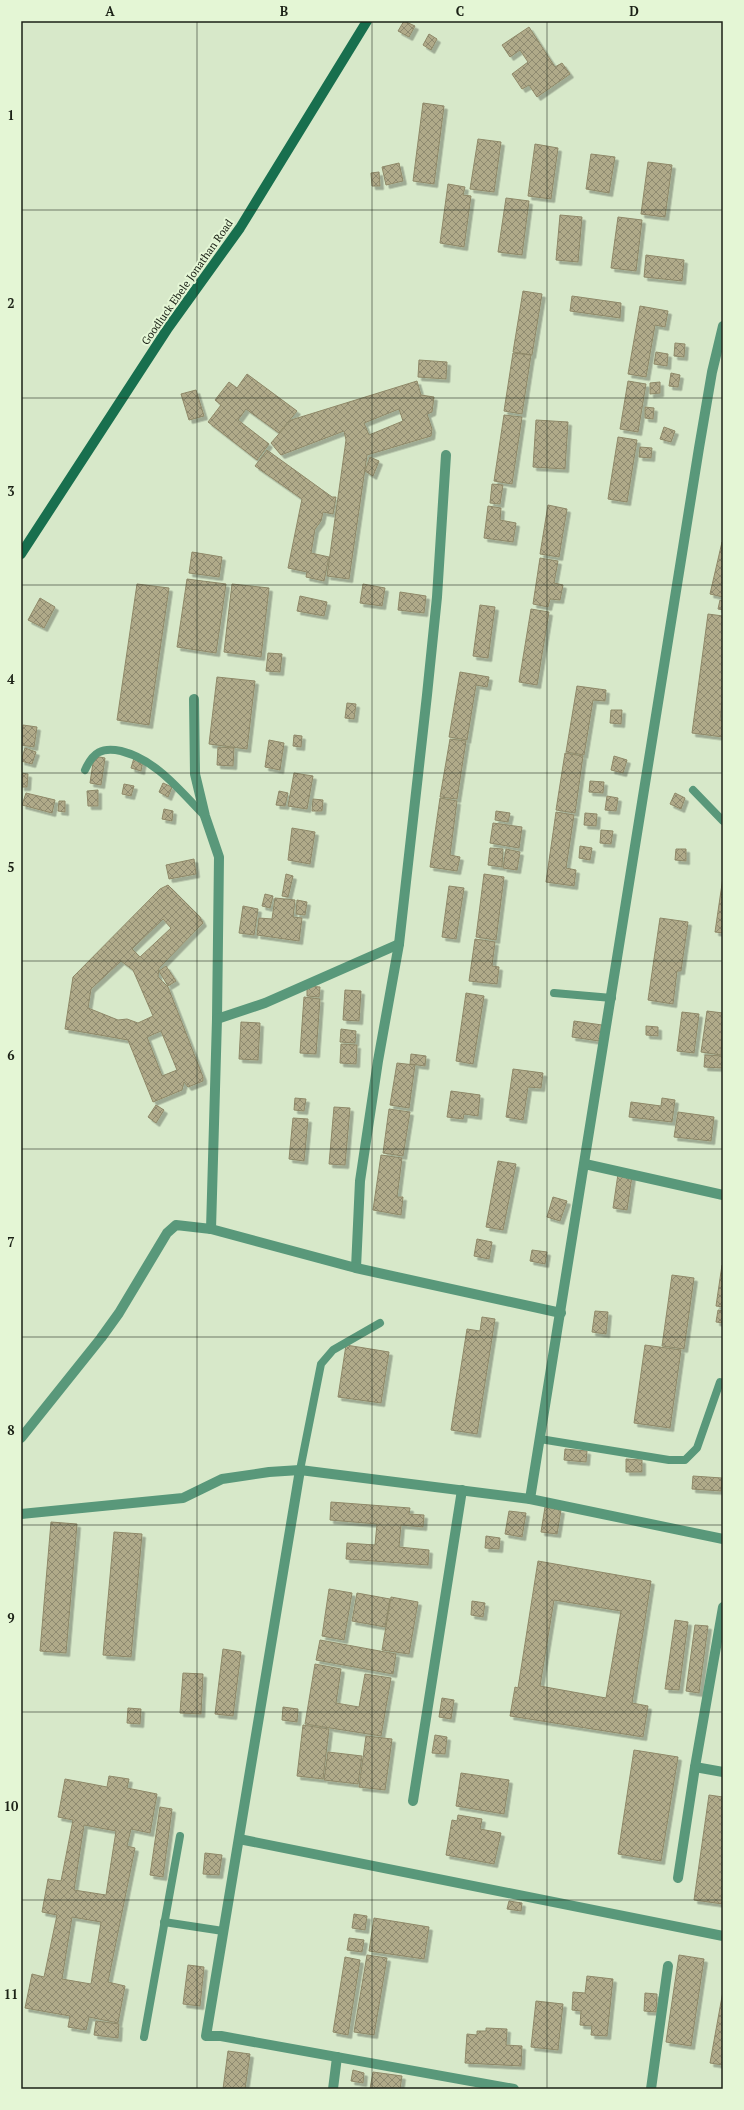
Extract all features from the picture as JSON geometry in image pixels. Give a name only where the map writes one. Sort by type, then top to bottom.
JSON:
[{"type":"main road","name":"Goodluck Ebele Jonathan Road","points":[[21,554],[168,328],[240,228],[367,21]]},
{"type":"street","points":[[530,1499],[612,998],[699,448],[712,372],[723,326]]},
{"type":"street","points":[[356,1268],[360,1182],[378,1060],[399,944],[435,612],[446,455]]},
{"type":"street","points":[[194,699],[195,774],[205,816],[219,857],[218,1019],[211,1229]]},
{"type":"street","points":[[218,1019],[265,1003],[399,944]]},
{"type":"street","points":[[585,1164],[723,1195]]},
{"type":"street","points":[[21,1438],[101,1338],[170,1228],[183,1225],[211,1229],[356,1268],[561,1313]]},
{"type":"street","points":[[300,1470],[206,2036],[221,2036],[514,2089]]},
{"type":"street","points":[[21,1514],[183,1498],[222,1479],[269,1472],[300,1470],[530,1499],[723,1539]]},
{"type":"street","points":[[413,1801],[462,1490]]},
{"type":"street","points":[[678,1878],[695,1767],[723,1607]]},
{"type":"street","points":[[695,1767],[723,1772]]},
{"type":"street","points":[[239,1839],[723,1936]]},
{"type":"street","points":[[651,2089],[668,1966]]},
{"type":"street","points":[[333,2089],[337,2057]]},
{"type":"lane","points":[[85,770],[95,754],[109,749],[136,755],[163,772],[205,816]]},
{"type":"lane","points":[[693,790],[723,821]]},
{"type":"lane","points":[[554,993],[612,998]]},
{"type":"lane","points":[[300,1470],[321,1364],[333,1350],[380,1323]]},
{"type":"lane","points":[[540,1439],[669,1460],[685,1460],[697,1448],[720,1382]]},
{"type":"lane","points":[[144,2037],[180,1836]]},
{"type":"lane","points":[[164,1922],[223,1931]]},
{"type":"building","points":[[404,21],[415,26],[409,37],[398,31]]},
{"type":"building","points":[[529,27],[555,67],[562,63],[570,74],[537,97],[529,85],[522,89],[512,74],[528,62],[520,50],[510,57],[502,45]]},
{"type":"building","points":[[429,34],[437,39],[431,50],[423,45]]},
{"type":"building","points":[[423,103],[444,106],[434,184],[413,181]]},
{"type":"building","points":[[478,139],[501,142],[494,192],[470,189]]},
{"type":"building","points":[[535,144],[558,148],[551,199],[528,196]]},
{"type":"building","points":[[591,154],[615,157],[609,193],[586,189]]},
{"type":"building","points":[[648,162],[672,165],[665,217],[641,214]]},
{"type":"building","points":[[399,163],[403,181],[386,185],[382,167]]},
{"type":"building","points":[[379,172],[380,186],[372,186],[371,173]]},
{"type":"building","points":[[448,184],[465,187],[463,195],[471,196],[464,247],[440,243]]},
{"type":"building","points":[[506,198],[529,201],[522,255],[498,252]]},
{"type":"building","points":[[560,215],[582,217],[578,262],[556,260]]},
{"type":"building","points":[[618,217],[642,220],[636,271],[611,268]]},
{"type":"building","points":[[646,255],[684,260],[682,281],[644,277]]},
{"type":"building","points":[[523,291],[542,294],[532,355],[513,352]]},
{"type":"building","points":[[572,296],[621,303],[620,318],[570,311]]},
{"type":"building","points":[[640,306],[668,311],[665,327],[655,325],[646,377],[628,374]]},
{"type":"building","points":[[675,343],[685,344],[684,357],[674,356]]},
{"type":"building","points":[[656,352],[668,354],[667,366],[654,364]]},
{"type":"building","points":[[513,353],[531,355],[522,414],[504,411]]},
{"type":"building","points":[[419,360],[447,362],[446,379],[418,377]]},
{"type":"building","points":[[671,373],[680,375],[678,387],[669,386]]},
{"type":"building","points":[[247,374],[297,411],[279,433],[246,409],[238,420],[269,444],[257,460],[208,422],[221,405],[215,400],[229,382],[237,388]]},
{"type":"building","points":[[417,381],[421,395],[434,397],[432,412],[427,414],[432,429],[431,436],[367,455],[349,579],[327,576],[346,440],[344,431],[281,455],[271,443],[291,420]],"holes":[[[399,409],[403,421],[369,435],[364,423]]]},
{"type":"building","points":[[628,381],[646,384],[638,432],[620,429]]},
{"type":"building","points":[[660,382],[660,393],[650,394],[650,383]]},
{"type":"building","points":[[196,390],[204,416],[189,420],[181,394]]},
{"type":"building","points":[[645,407],[654,408],[653,419],[645,418]]},
{"type":"building","points":[[504,415],[522,417],[512,484],[494,481]]},
{"type":"building","points":[[536,420],[568,422],[565,469],[533,467]]},
{"type":"building","points":[[664,427],[675,431],[671,442],[660,439]]},
{"type":"building","points":[[618,437],[637,440],[627,502],[608,499]]},
{"type":"building","points":[[640,447],[652,448],[651,458],[639,457]]},
{"type":"building","points":[[267,450],[332,497],[336,497],[333,514],[323,512],[321,521],[315,529],[311,553],[329,557],[324,581],[306,577],[307,572],[288,568],[302,499],[255,466]]},
{"type":"building","points":[[370,457],[379,461],[373,476],[365,471]]},
{"type":"building","points":[[492,484],[503,485],[500,504],[490,503]]},
{"type":"building","points":[[548,505],[567,509],[559,557],[540,554]]},
{"type":"building","points":[[488,506],[501,508],[500,520],[516,523],[513,542],[484,538]]},
{"type":"building","points":[[722,542],[723,543],[723,597],[710,594]]},
{"type":"building","points":[[192,552],[222,557],[219,577],[189,573]]},
{"type":"building","points":[[540,558],[558,561],[554,583],[563,585],[560,600],[550,599],[548,607],[533,604]]},
{"type":"building","points":[[187,579],[226,584],[216,653],[177,647]]},
{"type":"building","points":[[137,584],[169,588],[149,725],[117,720]]},
{"type":"building","points":[[232,584],[269,588],[261,657],[224,652]]},
{"type":"building","points":[[363,584],[385,588],[382,606],[360,603]]},
{"type":"building","points":[[400,592],[426,596],[424,613],[398,610]]},
{"type":"building","points":[[300,596],[327,602],[324,616],[297,611]]},
{"type":"building","points":[[40,598],[55,607],[44,628],[28,620]]},
{"type":"building","points":[[720,600],[723,601],[723,610],[718,609]]},
{"type":"building","points":[[480,605],[495,607],[488,658],[473,656]]},
{"type":"building","points":[[531,609],[549,612],[537,685],[519,682]]},
{"type":"building","points":[[708,614],[723,616],[723,695],[720,720],[723,720],[723,737],[692,733]]},
{"type":"building","points":[[268,653],[282,654],[280,672],[266,671]]},
{"type":"building","points":[[460,672],[489,677],[487,687],[476,685],[467,740],[449,737]]},
{"type":"building","points":[[217,677],[255,681],[247,749],[209,744]]},
{"type":"building","points":[[577,686],[606,690],[605,701],[593,700],[584,755],[566,752]]},
{"type":"building","points":[[347,703],[356,704],[354,719],[345,718]]},
{"type":"building","points":[[611,710],[622,710],[621,724],[610,723]]},
{"type":"building","points":[[23,725],[37,727],[34,747],[21,745]]},
{"type":"building","points":[[294,735],[302,736],[301,747],[293,746]]},
{"type":"building","points":[[450,739],[466,741],[457,799],[440,797]]},
{"type":"building","points":[[269,740],[284,743],[280,770],[265,767]]},
{"type":"building","points":[[218,747],[234,748],[233,766],[217,765]]},
{"type":"building","points":[[25,748],[36,752],[32,764],[21,761]]},
{"type":"building","points":[[565,753],[583,756],[575,813],[556,810]]},
{"type":"building","points":[[94,756],[105,758],[101,785],[90,783]]},
{"type":"building","points":[[614,756],[627,760],[623,773],[611,770]]},
{"type":"building","points":[[134,758],[143,760],[141,771],[131,768]]},
{"type":"building","points":[[21,773],[28,774],[27,787],[21,787]]},
{"type":"building","points":[[294,773],[313,776],[307,809],[288,806]]},
{"type":"building","points":[[590,781],[604,782],[603,793],[589,792]]},
{"type":"building","points":[[163,783],[172,787],[168,797],[159,792]]},
{"type":"building","points":[[124,784],[134,786],[131,796],[122,794]]},
{"type":"building","points":[[98,790],[98,806],[88,806],[87,791]]},
{"type":"building","points":[[279,791],[288,793],[285,806],[276,805]]},
{"type":"building","points":[[26,793],[55,800],[52,813],[22,805]]},
{"type":"building","points":[[675,793],[685,798],[681,809],[670,804]]},
{"type":"building","points":[[607,796],[618,798],[616,811],[605,810]]},
{"type":"building","points":[[440,798],[457,801],[450,855],[460,857],[457,871],[430,867]]},
{"type":"building","points":[[313,799],[323,800],[322,811],[312,811]]},
{"type":"building","points":[[59,801],[65,801],[65,812],[58,811]]},
{"type":"building","points":[[164,809],[173,811],[172,821],[162,819]]},
{"type":"building","points":[[496,811],[510,813],[508,822],[495,820]]},
{"type":"building","points":[[556,812],[574,815],[566,868],[576,870],[574,886],[546,882]]},
{"type":"building","points":[[585,813],[597,814],[596,826],[584,825]]},
{"type":"building","points":[[493,823],[522,827],[519,848],[490,843]]},
{"type":"building","points":[[292,828],[315,832],[310,864],[288,860]]},
{"type":"building","points":[[601,830],[613,831],[611,844],[600,843]]},
{"type":"building","points":[[580,846],[592,848],[590,860],[579,858]]},
{"type":"building","points":[[490,848],[503,849],[502,867],[488,865]]},
{"type":"building","points":[[506,849],[520,852],[517,870],[503,868]]},
{"type":"building","points":[[676,849],[686,849],[686,861],[675,860]]},
{"type":"building","points":[[194,859],[196,874],[169,879],[166,865]]},
{"type":"building","points":[[286,874],[293,876],[288,897],[282,896]]},
{"type":"building","points":[[484,874],[504,877],[496,940],[476,937]]},
{"type":"building","points":[[723,877],[723,933],[715,932]]},
{"type":"building","points":[[168,885],[200,917],[203,923],[159,968],[158,977],[168,987],[203,1077],[203,1081],[188,1087],[184,1082],[182,1090],[153,1102],[128,1040],[65,1029],[73,977],[160,889]],"holes":[[[163,919],[171,928],[140,957],[132,949]],[[121,961],[133,970],[153,1016],[138,1023],[127,1019],[118,1020],[88,1008],[91,989]],[[161,1031],[177,1070],[162,1076],[147,1037]]]},
{"type":"building","points":[[449,886],[464,888],[456,939],[442,937]]},
{"type":"building","points":[[265,894],[273,896],[270,908],[262,906]]},
{"type":"building","points":[[275,898],[295,900],[293,917],[302,918],[299,941],[257,935],[259,918],[272,919]]},
{"type":"building","points":[[297,900],[307,902],[305,915],[296,914]]},
{"type":"building","points":[[243,906],[258,909],[254,935],[239,933]]},
{"type":"building","points":[[660,918],[688,922],[681,971],[677,971],[673,1004],[648,1000]]},
{"type":"building","points":[[475,939],[495,942],[492,966],[499,967],[497,984],[469,981]]},
{"type":"building","points":[[166,966],[176,981],[168,986],[159,971]]},
{"type":"building","points":[[307,986],[320,987],[319,997],[307,996]]},
{"type":"building","points":[[345,990],[361,991],[359,1021],[343,1020]]},
{"type":"building","points":[[466,993],[484,996],[473,1064],[456,1061]]},
{"type":"building","points":[[304,997],[320,999],[316,1054],[300,1053]]},
{"type":"building","points":[[707,1011],[723,1013],[721,1055],[701,1052]]},
{"type":"building","points":[[682,1012],[699,1014],[694,1053],[677,1051]]},
{"type":"building","points":[[574,1021],[602,1025],[599,1041],[572,1037]]},
{"type":"building","points":[[241,1022],[260,1023],[258,1060],[239,1059]]},
{"type":"building","points":[[646,1026],[658,1027],[658,1036],[646,1035]]},
{"type":"building","points":[[341,1029],[356,1031],[355,1043],[340,1042]]},
{"type":"building","points":[[341,1044],[357,1045],[356,1064],[340,1063]]},
{"type":"building","points":[[411,1054],[426,1056],[425,1066],[410,1064]]},
{"type":"building","points":[[705,1055],[723,1056],[723,1068],[704,1067]]},
{"type":"building","points":[[397,1063],[415,1065],[409,1108],[390,1105]]},
{"type":"building","points":[[513,1069],[543,1073],[541,1088],[528,1087],[523,1120],[506,1117]]},
{"type":"building","points":[[451,1091],[480,1095],[478,1116],[464,1114],[463,1119],[447,1117]]},
{"type":"building","points":[[295,1098],[306,1099],[304,1111],[294,1110]]},
{"type":"building","points":[[662,1098],[675,1100],[672,1122],[629,1117],[631,1102],[661,1106]]},
{"type":"building","points":[[156,1105],[164,1110],[156,1123],[148,1117]]},
{"type":"building","points":[[334,1107],[350,1108],[345,1165],[329,1164]]},
{"type":"building","points":[[389,1109],[410,1112],[403,1156],[383,1153]]},
{"type":"building","points":[[678,1112],[714,1117],[711,1141],[674,1137]]},
{"type":"building","points":[[293,1118],[308,1119],[304,1161],[289,1159]]},
{"type":"building","points":[[381,1155],[402,1158],[397,1197],[403,1197],[401,1215],[373,1210]]},
{"type":"building","points":[[498,1161],[516,1164],[503,1230],[486,1227]]},
{"type":"building","points":[[618,1174],[632,1176],[627,1210],[613,1208]]},
{"type":"building","points":[[553,1197],[567,1201],[560,1221],[547,1217]]},
{"type":"building","points":[[477,1239],[492,1242],[489,1259],[474,1256]]},
{"type":"building","points":[[532,1250],[547,1252],[545,1264],[530,1261]]},
{"type":"building","points":[[723,1265],[723,1307],[716,1306]]},
{"type":"building","points":[[672,1275],[694,1278],[684,1349],[662,1346]]},
{"type":"building","points":[[718,1310],[723,1311],[723,1323],[716,1322]]},
{"type":"building","points":[[595,1311],[608,1312],[606,1334],[592,1332]]},
{"type":"building","points":[[482,1317],[495,1319],[477,1434],[451,1430],[467,1329],[480,1331]]},
{"type":"building","points":[[346,1345],[389,1352],[381,1403],[338,1397]]},
{"type":"building","points":[[645,1345],[681,1350],[670,1428],[634,1423]]},
{"type":"building","points":[[565,1449],[587,1451],[586,1462],[564,1460]]},
{"type":"building","points":[[626,1459],[642,1460],[642,1472],[626,1472]]},
{"type":"building","points":[[693,1476],[722,1478],[721,1491],[692,1489]]},
{"type":"building","points":[[331,1502],[410,1508],[409,1514],[424,1515],[423,1527],[401,1525],[399,1547],[429,1550],[428,1565],[346,1559],[347,1543],[375,1545],[377,1524],[330,1520]]},
{"type":"building","points":[[545,1507],[561,1510],[557,1534],[541,1532]]},
{"type":"building","points":[[509,1511],[526,1513],[522,1537],[505,1534]]},
{"type":"building","points":[[51,1522],[77,1524],[66,1653],[40,1651]]},
{"type":"building","points":[[114,1532],[142,1534],[131,1657],[103,1655]]},
{"type":"building","points":[[486,1536],[500,1538],[499,1549],[485,1548]]},
{"type":"building","points":[[538,1561],[651,1581],[632,1703],[648,1706],[643,1737],[510,1716],[515,1687],[518,1688]],"holes":[[[554,1600],[621,1611],[606,1698],[540,1686]]]},
{"type":"building","points":[[329,1589],[352,1593],[344,1640],[322,1636]]},
{"type":"building","points":[[357,1593],[390,1599],[385,1627],[352,1621]]},
{"type":"building","points":[[391,1597],[418,1602],[409,1654],[382,1650]]},
{"type":"building","points":[[472,1601],[485,1603],[483,1617],[471,1615]]},
{"type":"building","points":[[675,1620],[688,1622],[679,1690],[665,1689]]},
{"type":"building","points":[[695,1625],[708,1626],[699,1693],[686,1691]]},
{"type":"building","points":[[320,1640],[396,1654],[393,1674],[316,1660]]},
{"type":"building","points":[[223,1649],[241,1652],[233,1716],[215,1714]]},
{"type":"building","points":[[315,1664],[341,1669],[336,1703],[359,1707],[365,1674],[391,1678],[381,1736],[305,1724]]},
{"type":"building","points":[[183,1673],[203,1674],[201,1714],[180,1713]]},
{"type":"building","points":[[442,1698],[454,1700],[451,1719],[439,1717]]},
{"type":"building","points":[[283,1707],[298,1709],[297,1722],[282,1720]]},
{"type":"building","points":[[128,1708],[141,1709],[140,1724],[127,1723]]},
{"type":"building","points":[[303,1725],[329,1729],[323,1779],[297,1776]]},
{"type":"building","points":[[435,1735],[447,1737],[445,1754],[432,1753]]},
{"type":"building","points":[[366,1736],[392,1739],[385,1790],[359,1787]]},
{"type":"building","points":[[634,1750],[678,1757],[661,1861],[618,1854]]},
{"type":"building","points":[[328,1752],[362,1756],[358,1784],[324,1780]]},
{"type":"building","points":[[461,1773],[509,1780],[504,1814],[456,1806]]},
{"type":"building","points":[[109,1776],[129,1779],[127,1788],[157,1794],[150,1833],[131,1829],[127,1846],[135,1848],[108,1982],[125,1986],[118,2023],[89,2017],[86,2030],[68,2027],[70,2016],[25,2008],[32,1974],[44,1977],[57,1915],[42,1912],[48,1879],[61,1881],[73,1820],[58,1817],[65,1779],[107,1787]],"holes":[[[84,1825],[116,1831],[106,1895],[74,1890]],[[72,1917],[101,1922],[91,1984],[62,1979]]]},
{"type":"building","points":[[709,1795],[723,1797],[723,1904],[694,1900]]},
{"type":"building","points":[[160,1807],[172,1809],[163,1877],[150,1875]]},
{"type":"building","points":[[458,1815],[482,1819],[480,1829],[501,1833],[494,1864],[446,1855],[452,1820],[457,1821]]},
{"type":"building","points":[[205,1853],[222,1855],[219,1875],[203,1874]]},
{"type":"building","points":[[509,1901],[522,1903],[521,1911],[507,1909]]},
{"type":"building","points":[[354,1914],[367,1916],[365,1930],[352,1928]]},
{"type":"building","points":[[374,1918],[429,1927],[424,1959],[369,1951]]},
{"type":"building","points":[[349,1938],[364,1940],[362,1952],[347,1950]]},
{"type":"building","points":[[367,1955],[387,1958],[374,2035],[354,2032]]},
{"type":"building","points":[[679,1955],[704,1959],[691,2046],[666,2042]]},
{"type":"building","points":[[345,1957],[360,1960],[348,2035],[333,2032]]},
{"type":"building","points":[[188,1965],[204,1967],[200,2006],[183,2004]]},
{"type":"building","points":[[587,1976],[613,1979],[607,2036],[591,2035],[592,2026],[580,2025],[581,2011],[572,2010],[573,1992],[585,1993]]},
{"type":"building","points":[[723,1991],[723,2065],[710,2063]]},
{"type":"building","points":[[645,1993],[657,1994],[656,2012],[644,2011]]},
{"type":"building","points":[[536,2001],[563,2004],[558,2050],[531,2047]]},
{"type":"building","points":[[96,2021],[119,2024],[118,2038],[94,2035]]},
{"type":"building","points":[[486,2028],[507,2029],[506,2045],[522,2046],[521,2066],[465,2063],[467,2034],[477,2035],[477,2031],[486,2031]]},
{"type":"building","points":[[228,2051],[250,2054],[245,2089],[223,2089]]},
{"type":"building","points":[[353,2070],[364,2073],[363,2083],[351,2081]]},
{"type":"building","points":[[373,2072],[402,2076],[400,2089],[370,2089]]}]
